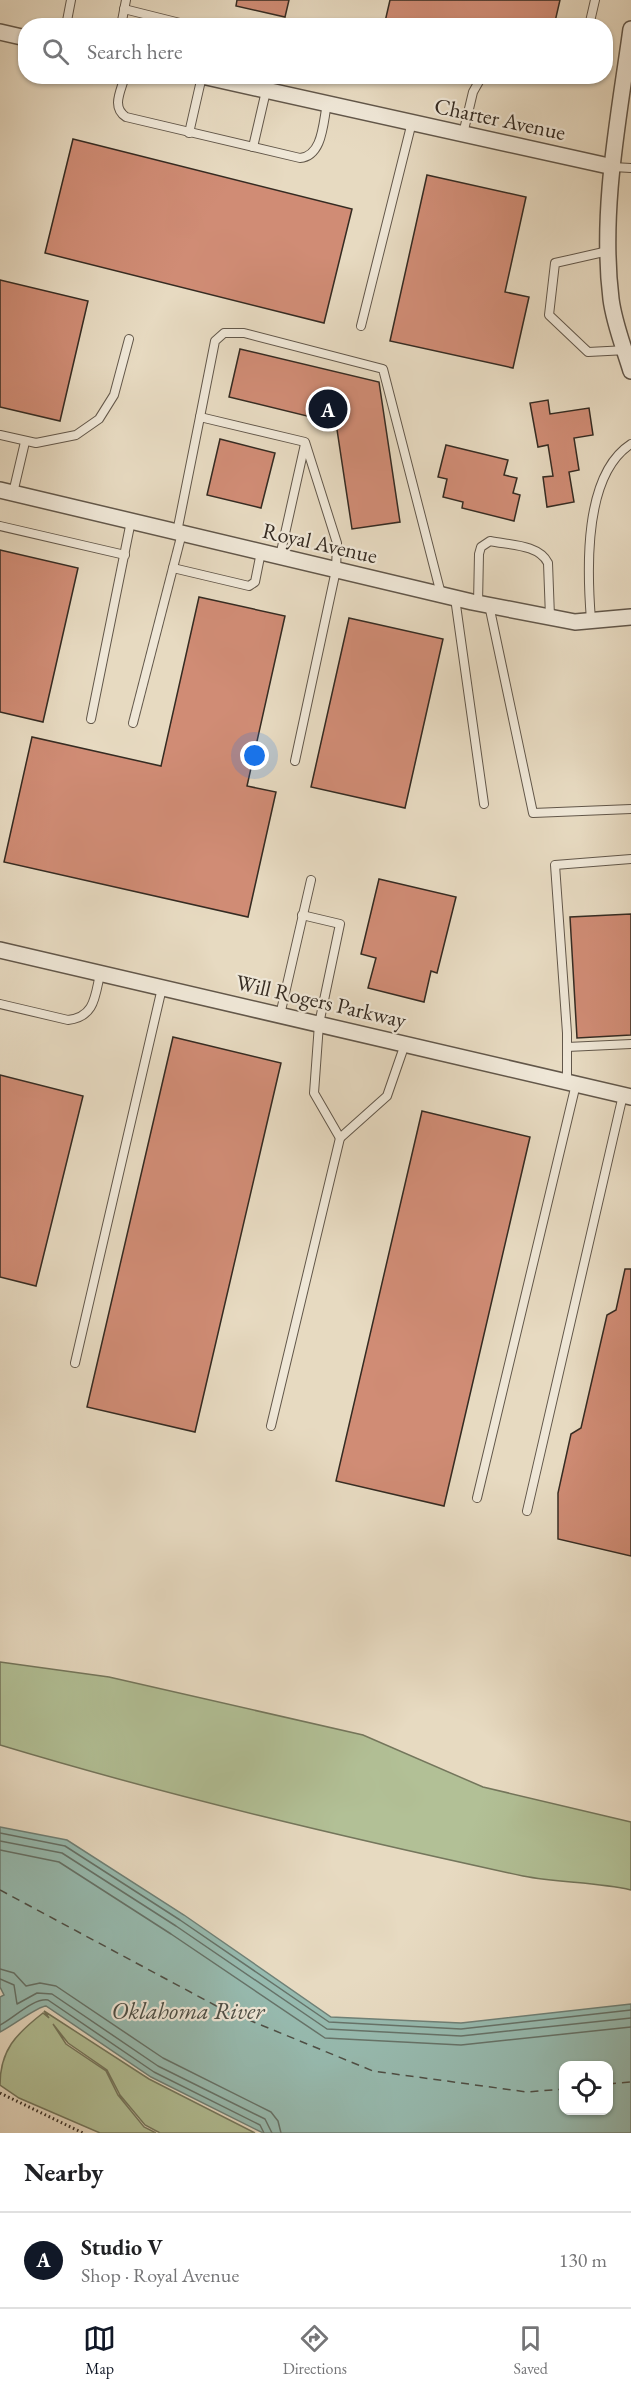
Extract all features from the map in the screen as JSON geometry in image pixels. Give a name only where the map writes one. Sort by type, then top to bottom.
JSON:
[{"type":"street","points":[[631,29],[629,65],[613,167],[608,251],[611,301],[628,350],[631,370]]},
{"type":"street","points":[[0,32],[18,36]]},
{"type":"street","name":"Charter Avenue","points":[[243,84],[613,167]]},
{"type":"street","name":"Royal Avenue","points":[[6,492],[484,604],[575,622],[631,617]]},
{"type":"street","name":"Will Rogers Parkway","points":[[0,950],[627,1096]]},
{"type":"lane","points":[[68,18],[71,0]]},
{"type":"lane","points":[[122,18],[126,0]]},
{"type":"lane","points":[[591,18],[595,0]]},
{"type":"lane","points":[[124,9],[160,18]]},
{"type":"lane","points":[[123,84],[117,105],[120,113],[135,121],[300,158],[308,157],[318,145],[327,104]]},
{"type":"lane","points":[[189,133],[200,84]]},
{"type":"lane","points":[[463,134],[473,92],[478,84]]},
{"type":"lane","points":[[253,147],[264,88]]},
{"type":"lane","points":[[361,326],[412,122]]},
{"type":"lane","points":[[613,167],[631,168]]},
{"type":"lane","points":[[608,251],[555,264],[549,315],[588,352],[628,350]]},
{"type":"lane","points":[[133,723],[173,568],[215,341],[224,333],[244,333],[383,369],[448,596],[484,804]]},
{"type":"lane","points":[[0,435],[36,443],[76,435],[99,419],[114,395],[129,339]]},
{"type":"lane","points":[[200,417],[305,442]]},
{"type":"lane","points":[[6,492],[25,442]]},
{"type":"lane","points":[[280,556],[305,442]]},
{"type":"lane","points":[[295,761],[336,570],[337,543],[305,442]]},
{"type":"lane","points":[[591,620],[589,562],[593,516],[604,479],[620,451],[631,444]]},
{"type":"lane","points":[[91,719],[132,521]]},
{"type":"lane","points":[[0,526],[125,555]]},
{"type":"lane","points":[[550,616],[548,563],[545,557],[537,550],[490,541],[481,547],[478,554],[484,604],[533,813],[631,809]]},
{"type":"lane","points":[[173,568],[249,586],[255,582],[261,552]]},
{"type":"lane","points":[[477,1498],[571,1083],[555,864],[631,859]]},
{"type":"lane","points":[[280,1015],[311,880]]},
{"type":"lane","points":[[302,915],[340,924],[319,1024],[314,1093],[340,1138]]},
{"type":"lane","points":[[0,1004],[68,1020],[80,1019],[87,1014],[93,1004],[100,974]]},
{"type":"lane","points":[[75,1363],[162,988]]},
{"type":"lane","points":[[271,1426],[340,1138],[387,1096],[405,1044]]},
{"type":"lane","points":[[567,1047],[631,1044]]},
{"type":"lane","points":[[527,1511],[627,1096]]},
{"type":"path","points":[[0,2093],[83,2133]]},
{"type":"green space","points":[[0,1662],[109,1677],[363,1735],[483,1787],[631,1822],[631,1890],[523,1876],[392,1847],[260,1816],[0,1745]]},
{"type":"green space","points":[[44,2011],[149,2079],[255,2133],[160,2133],[145,2125],[120,2095],[107,2070],[68,2043],[53,2024],[66,2044],[106,2071],[118,2095],[144,2127],[156,2133],[100,2133],[19,2098],[0,2085],[3,2062],[11,2044],[25,2028],[43,2013],[49,2018]]},
{"type":"water","name":"Oklahoma River","points":[[0,1827],[67,1840],[184,1915],[331,2017],[461,2023],[631,2004],[631,2133],[263,2133],[151,2077],[46,2006],[37,2009],[0,2032],[0,1997],[4,1995],[0,1987]]},
{"type":"building","points":[[237,0],[289,0],[285,17],[236,6]]},
{"type":"building","points":[[390,0],[560,0],[556,18],[386,18]]},
{"type":"building","points":[[73,139],[352,209],[324,323],[45,253]]},
{"type":"building","points":[[427,175],[526,197],[505,292],[529,297],[513,368],[390,341]]},
{"type":"building","points":[[0,280],[88,301],[60,421],[0,407]]},
{"type":"building","points":[[240,349],[379,382],[400,522],[352,529],[336,423],[229,397]]},
{"type":"building","points":[[548,400],[550,414],[589,408],[593,435],[574,438],[579,470],[569,472],[574,502],[547,507],[543,477],[553,476],[548,445],[538,447],[530,403]]},
{"type":"building","points":[[220,439],[275,453],[261,508],[207,495]]},
{"type":"building","points":[[446,445],[508,460],[504,475],[517,478],[513,493],[520,495],[514,521],[462,508],[463,502],[443,497],[447,479],[438,477]]},
{"type":"building","points":[[0,550],[78,568],[43,722],[0,712]]},
{"type":"building","points":[[199,597],[285,616],[247,786],[276,792],[248,917],[4,862],[32,737],[161,766]]},
{"type":"building","points":[[349,618],[443,639],[405,808],[311,787]]},
{"type":"building","points":[[379,879],[456,897],[437,973],[431,971],[424,1002],[368,988],[376,958],[361,954]]},
{"type":"building","points":[[631,914],[631,1035],[577,1038],[570,917]]},
{"type":"building","points":[[173,1037],[281,1063],[195,1432],[87,1407]]},
{"type":"building","points":[[0,1075],[83,1096],[36,1286],[0,1277]]},
{"type":"building","points":[[422,1111],[530,1137],[444,1506],[336,1481]]},
{"type":"building","points":[[625,1269],[631,1269],[631,1556],[558,1539],[558,1493],[571,1434],[581,1428],[607,1315],[616,1310]]},
{"type":"ferry route","points":[[0,1890],[222,2009],[373,2071],[527,2092],[559,2089]]},
{"type":"ferry route","points":[[613,2084],[631,2082]]},
{"type":"place","name":"Studio V","points":[[328,409]]}]
